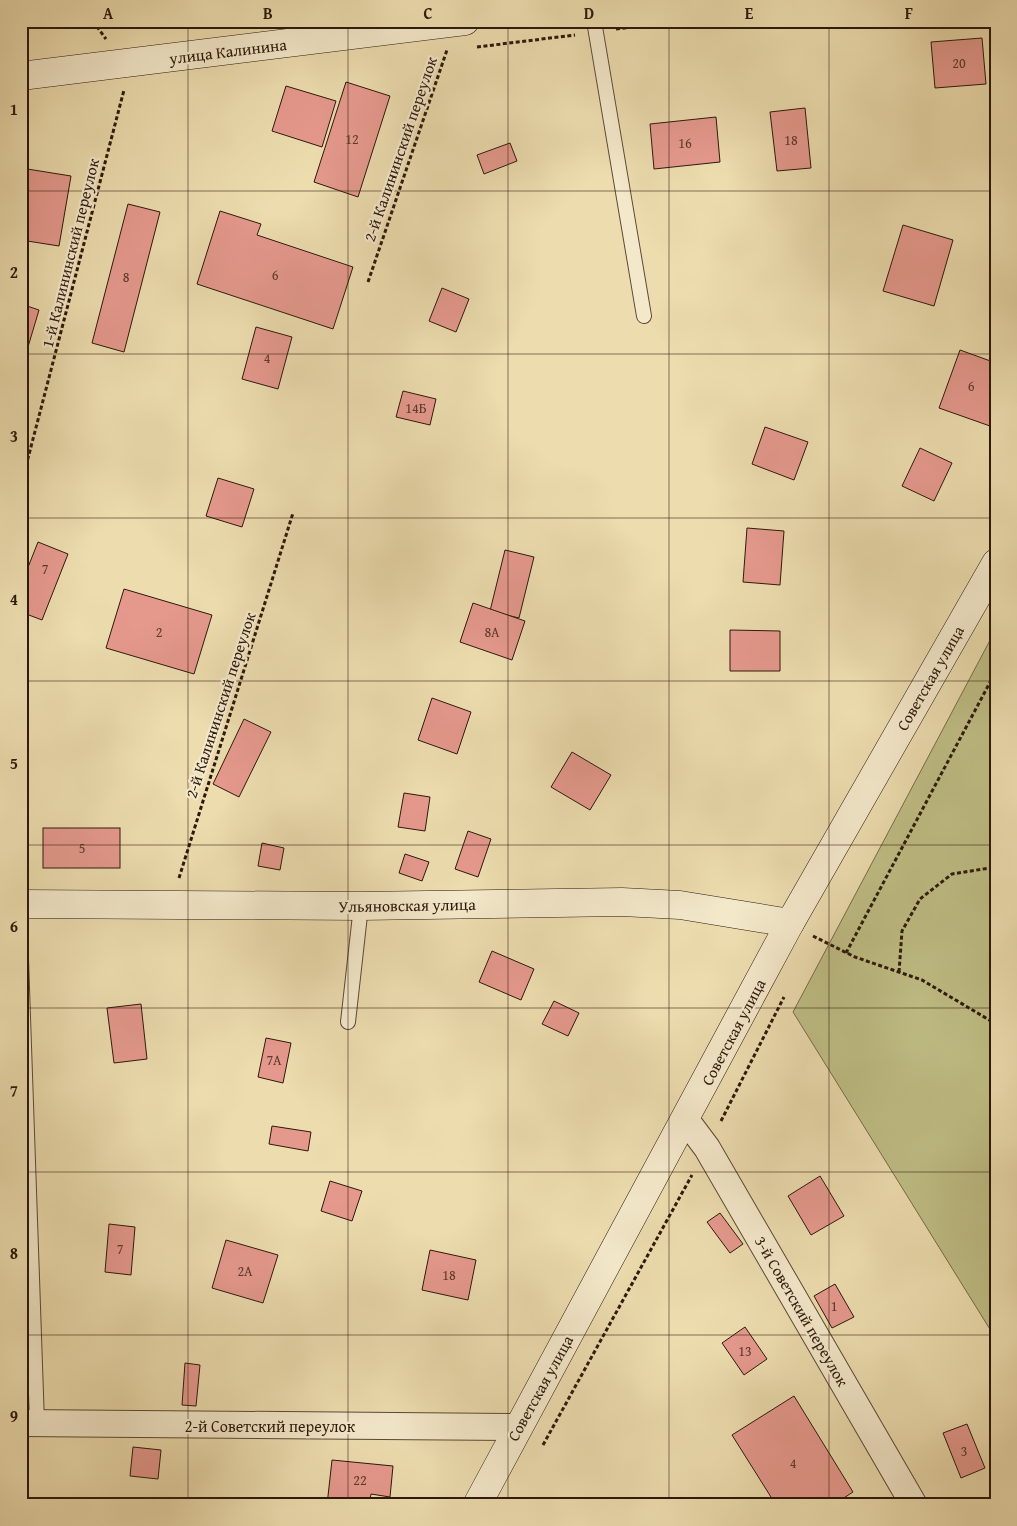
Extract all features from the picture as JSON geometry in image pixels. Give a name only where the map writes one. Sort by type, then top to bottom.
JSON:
[{"type":"street","name":"улица Калинина","points":[[21,76],[459,22]]},
{"type":"street","name":"Советская улица","points":[[477,1505],[686,1120],[790,923],[996,562]]},
{"type":"street","name":"Ульяновская улица","points":[[21,904],[361,906],[622,902],[680,905],[790,923]]},
{"type":"street","name":"3-й Советский переулок","points":[[686,1120],[707,1148],[914,1505]]},
{"type":"street","name":"2-й Советский переулок","points":[[29,1423],[518,1427]]},
{"type":"lane","points":[[594,21],[644,316]]},
{"type":"lane","points":[[348,1022],[361,906]]},
{"type":"lane","points":[[21,959],[29,1423]]},
{"type":"path","name":"2-й Калининский переулок","points":[[368,282],[447,51],[459,22]]},
{"type":"path","name":"1-й Калининский переулок","points":[[21,485],[125,87],[145,62]]},
{"type":"path","points":[[21,450],[31,452]]},
{"type":"path","name":"2-й Калининский переулок","points":[[170,904],[293,514]]},
{"type":"path","points":[[846,952],[996,671]]},
{"type":"path","points":[[899,972],[902,931],[920,899],[952,874],[996,867]]},
{"type":"path","points":[[790,923],[846,952],[922,980],[996,1024]]},
{"type":"path","points":[[810,946],[815,937]]},
{"type":"path","points":[[539,1453],[707,1148],[788,990]]},
{"type":"shaded area","points":[[996,629],[996,1339],[793,1012]]},
{"type":"building","points":[[982,38],[986,84],[935,88],[931,42]]},
{"type":"building","points":[[346,82],[390,96],[358,197],[314,182]]},
{"type":"building","points":[[286,86],[336,101],[322,147],[272,131]]},
{"type":"building","points":[[805,108],[811,168],[777,171],[770,112]]},
{"type":"building","points":[[716,117],[720,162],[654,169],[650,124]]},
{"type":"building","points":[[510,143],[517,161],[484,174],[477,155]]},
{"type":"building","points":[[21,168],[71,176],[59,246],[21,240]]},
{"type":"building","points":[[128,204],[160,212],[124,352],[92,343]]},
{"type":"building","points":[[220,211],[261,224],[257,235],[353,267],[333,329],[197,284]]},
{"type":"building","points":[[903,225],[953,240],[934,306],[883,291]]},
{"type":"building","points":[[442,288],[469,299],[456,332],[429,321]]},
{"type":"building","points":[[21,304],[39,310],[25,357],[21,356]]},
{"type":"building","points":[[256,327],[292,337],[278,389],[242,379]]},
{"type":"building","points":[[960,350],[996,363],[996,409],[990,426],[939,408]]},
{"type":"building","points":[[403,391],[436,399],[430,425],[396,417]]},
{"type":"building","points":[[765,427],[808,442],[794,480],[752,464]]},
{"type":"building","points":[[920,448],[952,463],[934,501],[902,486]]},
{"type":"building","points":[[218,478],[254,489],[242,527],[206,516]]},
{"type":"building","points":[[747,528],[784,531],[780,585],[743,582]]},
{"type":"building","points":[[38,542],[68,554],[42,620],[21,612],[21,585]]},
{"type":"building","points":[[505,550],[534,557],[519,618],[490,611]]},
{"type":"building","points":[[124,589],[212,615],[194,674],[106,648]]},
{"type":"building","points":[[473,603],[525,621],[512,660],[460,642]]},
{"type":"building","points":[[730,630],[780,631],[780,671],[730,671]]},
{"type":"building","points":[[432,698],[471,712],[457,754],[418,740]]},
{"type":"building","points":[[244,719],[271,732],[239,797],[213,784]]},
{"type":"building","points":[[572,752],[611,775],[590,810],[551,787]]},
{"type":"building","points":[[404,793],[430,797],[425,831],[398,827]]},
{"type":"building","points":[[43,828],[120,828],[120,868],[43,868]]},
{"type":"building","points":[[468,831],[491,839],[478,877],[455,869]]},
{"type":"building","points":[[262,843],[284,848],[280,870],[258,866]]},
{"type":"building","points":[[405,854],[429,862],[422,881],[399,873]]},
{"type":"building","points":[[492,951],[534,969],[521,1000],[479,982]]},
{"type":"building","points":[[554,1001],[579,1013],[568,1036],[542,1024]]},
{"type":"building","points":[[141,1004],[147,1059],[114,1063],[107,1008]]},
{"type":"building","points":[[266,1038],[291,1043],[283,1083],[258,1077]]},
{"type":"building","points":[[272,1126],[311,1132],[308,1151],[269,1144]]},
{"type":"building","points":[[820,1176],[844,1216],[811,1235],[788,1196]]},
{"type":"building","points":[[330,1181],[362,1191],[352,1221],[321,1211]]},
{"type":"building","points":[[720,1213],[743,1244],[730,1253],[707,1222]]},
{"type":"building","points":[[109,1224],[135,1227],[131,1275],[105,1272]]},
{"type":"building","points":[[226,1240],[278,1255],[263,1303],[212,1288]]},
{"type":"building","points":[[430,1250],[476,1260],[468,1300],[422,1290]]},
{"type":"building","points":[[835,1284],[854,1317],[832,1328],[814,1296]]},
{"type":"building","points":[[745,1327],[767,1359],[744,1375],[722,1343]]},
{"type":"building","points":[[185,1363],[200,1365],[196,1406],[182,1405]]},
{"type":"building","points":[[794,1396],[853,1492],[833,1505],[776,1505],[732,1435]]},
{"type":"building","points":[[967,1424],[985,1468],[961,1478],[943,1433]]},
{"type":"building","points":[[133,1447],[161,1450],[158,1479],[130,1476]]},
{"type":"building","points":[[332,1460],[393,1466],[390,1497],[371,1494],[369,1505],[327,1505]]}]
